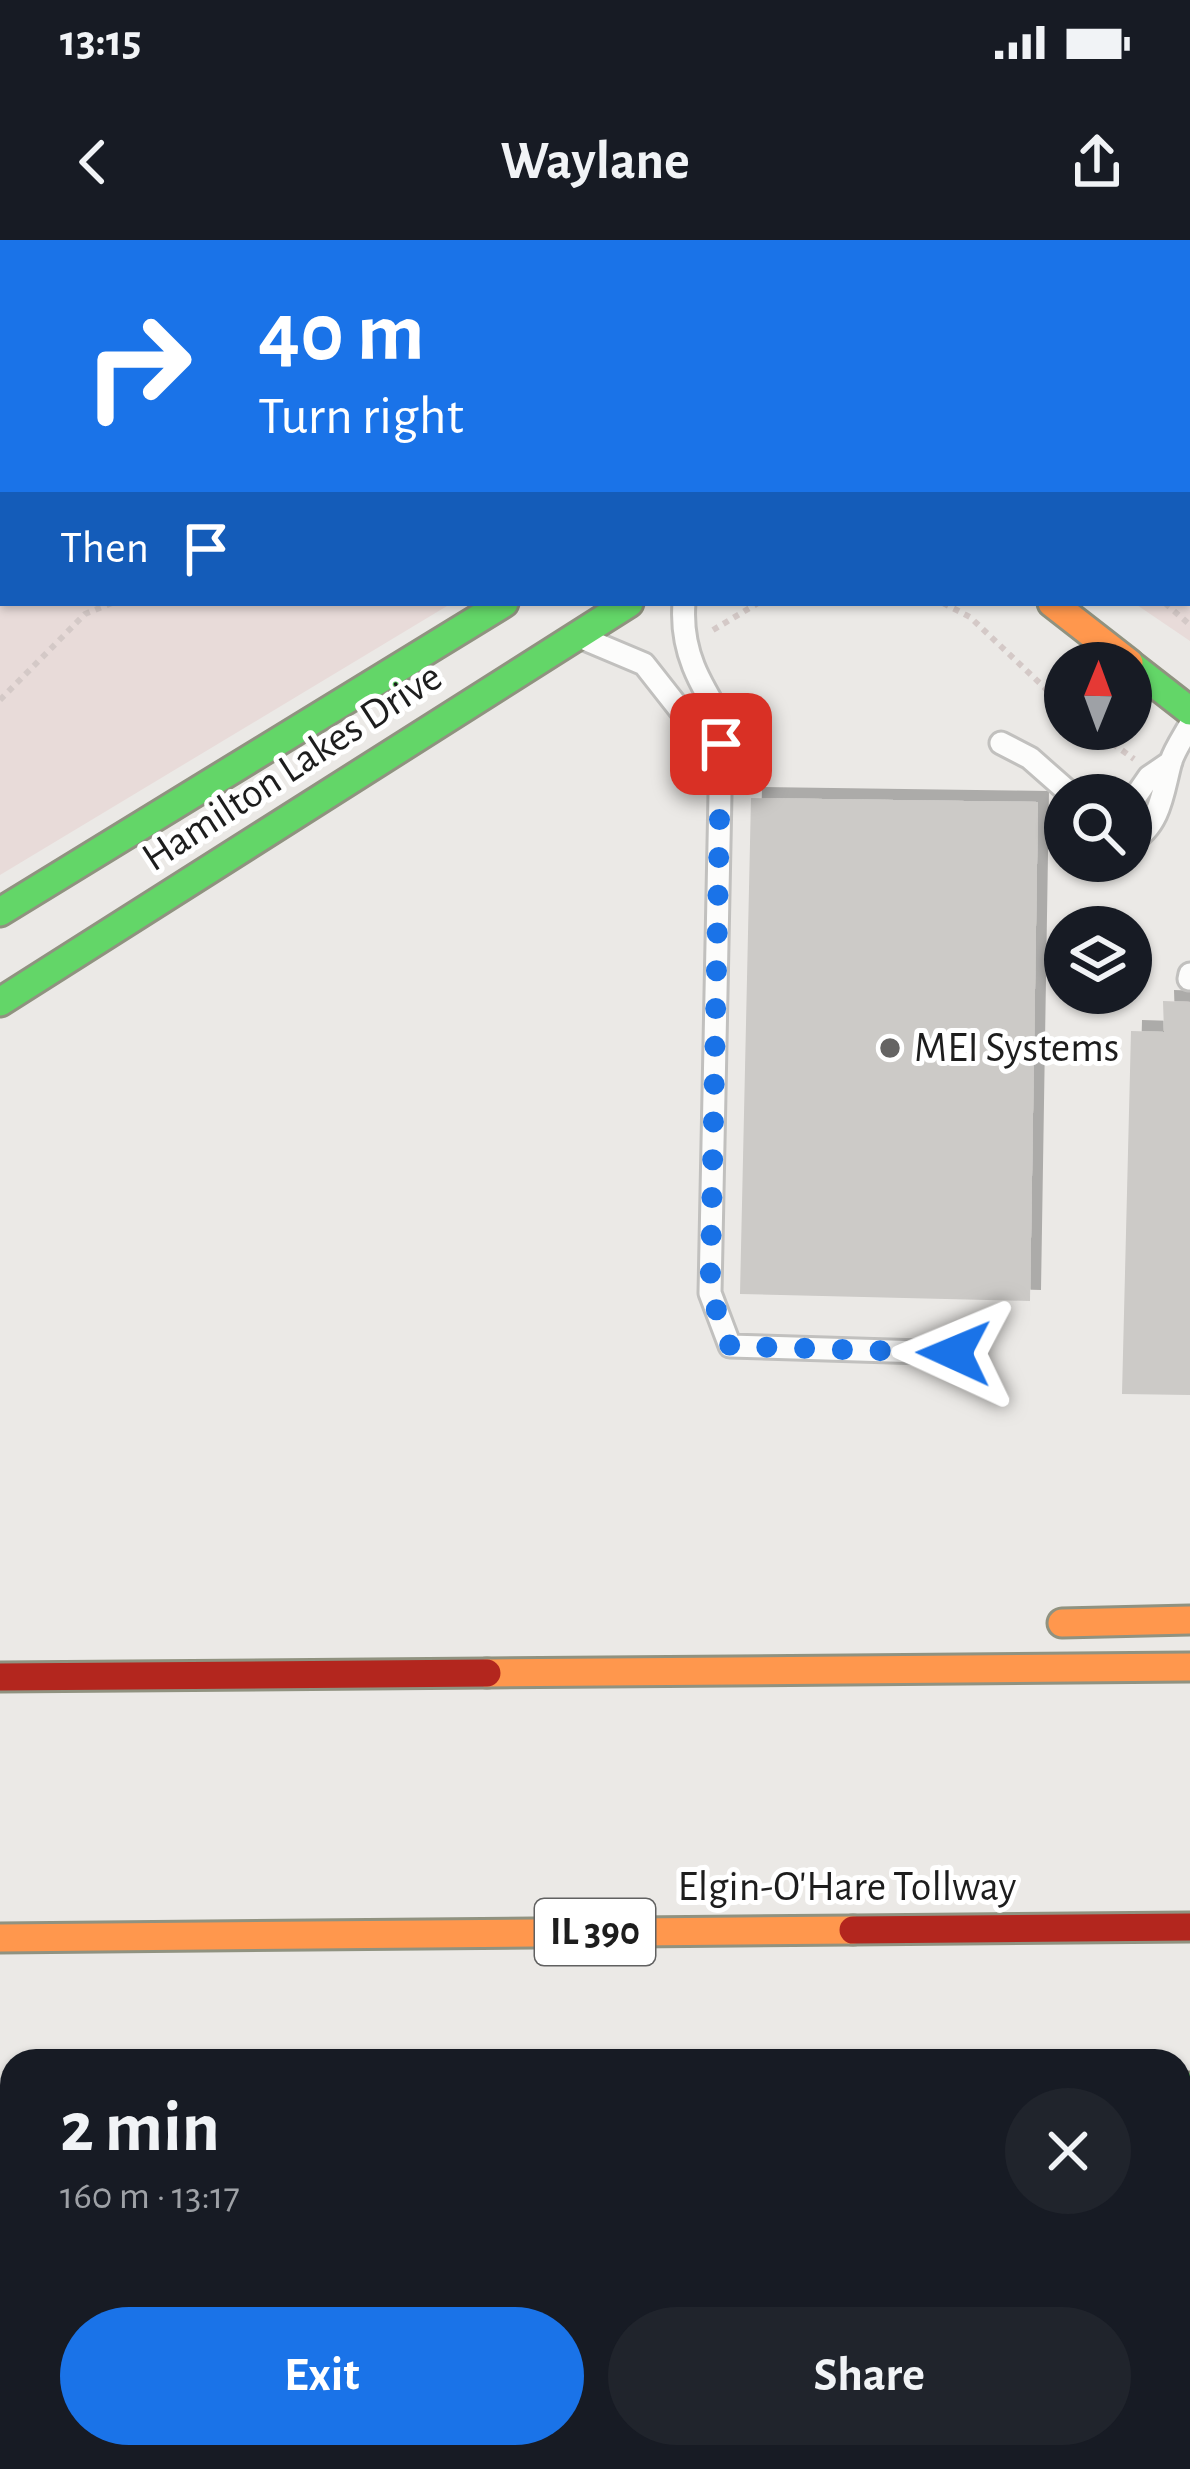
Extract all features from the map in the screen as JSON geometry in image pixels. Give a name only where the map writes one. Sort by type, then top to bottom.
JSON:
[{"type":"main road","name":"Hamilton Lakes Drive","points":[[0,912],[500,606]]},
{"type":"main road","name":"Hamilton Lakes Drive","points":[[0,1003],[624,606]]},
{"type":"main road","points":[[1056,606],[1102,642]]},
{"type":"main road","points":[[1152,681],[1190,711]]},
{"type":"main road","points":[[1034,1624],[1190,1620]]},
{"type":"main road","points":[[507,1675],[655,1641]]},
{"type":"main road","points":[[0,1677],[1190,1667]]},
{"type":"main road","name":"Elgin-O'Hare Tollway","points":[[0,1938],[1190,1927]]},
{"type":"lane","points":[[684,606],[681,634],[688,659],[731,741],[710,1293],[730,1346],[954,1353]]},
{"type":"lane","points":[[575,636],[644,664],[703,740],[731,741]]},
{"type":"lane","points":[[1152,817],[1169,787],[1171,762],[1190,725]]},
{"type":"lane","points":[[1001,743],[1048,774]]},
{"type":"lane","points":[[1152,775],[1171,762]]},
{"type":"path","points":[[0,700],[85,614],[105,606]]},
{"type":"path","points":[[949,606],[970,617],[1044,687]]},
{"type":"shaded area","points":[[0,606],[447,606],[0,875]]},
{"type":"shaded area","points":[[1138,606],[1190,606],[1190,641]]},
{"type":"building","name":"MEI Systems","points":[[751,798],[1038,802],[1030,1301],[740,1294]]},
{"type":"building","points":[[1163,1001],[1190,1002],[1190,1395],[1122,1394],[1131,1031],[1164,1032]]},
{"type":"traffic: fast","points":[[0,912],[499,606]]},
{"type":"traffic: fast","points":[[0,1002],[624,606]]},
{"type":"traffic: fast","points":[[1152,681],[1190,711]]},
{"type":"traffic: slow","points":[[1056,606],[1102,642]]},
{"type":"traffic: slow","points":[[1062,1623],[1190,1620]]},
{"type":"traffic: slow","points":[[487,1673],[1190,1667]]},
{"type":"traffic: slow","points":[[0,1938],[853,1930]]},
{"type":"traffic: jam","points":[[0,1677],[487,1673]]},
{"type":"traffic: jam","points":[[853,1930],[1190,1927]]},
{"type":"place","name":"MEI Systems","points":[[890,1048]]},
{"type":"route","points":[[721,744],[724,776],[710,1293],[730,1346],[954,1353]]}]
